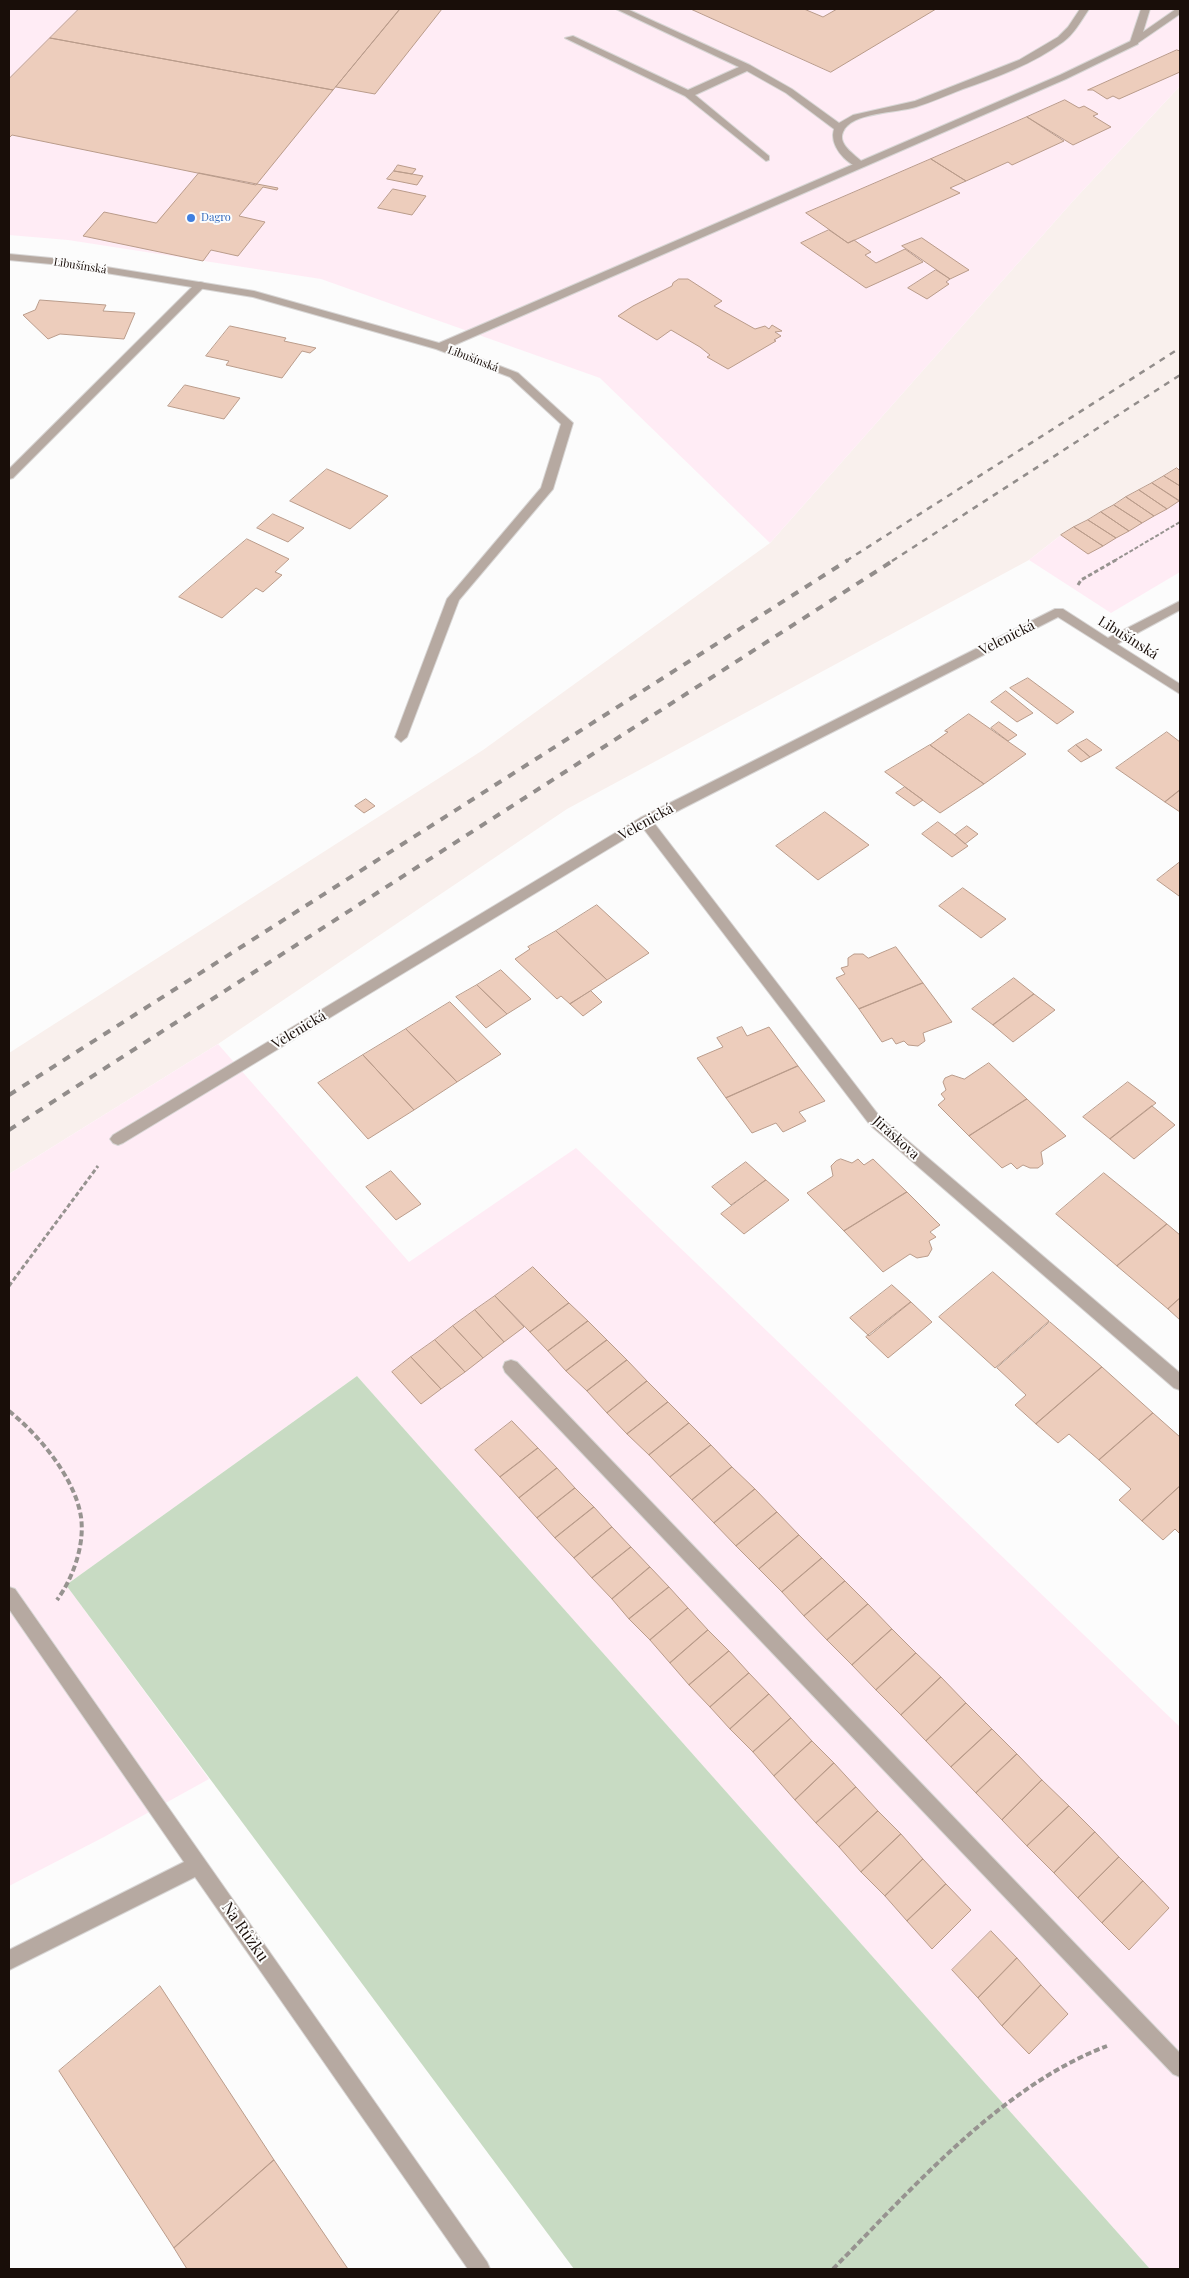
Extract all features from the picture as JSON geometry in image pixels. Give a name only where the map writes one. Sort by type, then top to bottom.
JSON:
[{"type":"street","points":[[620,9],[748,67],[789,91],[840,129]]},
{"type":"street","points":[[860,165],[842,149],[837,134],[844,123],[849,120],[910,106],[986,77],[1045,50],[1061,39],[1072,28],[1084,9]]},
{"type":"street","points":[[1135,42],[1145,9]]},
{"type":"street","points":[[440,347],[1063,77],[1135,42],[1180,10]]},
{"type":"street","points":[[570,38],[688,94],[766,158]]},
{"type":"street","points":[[688,94],[748,67]]},
{"type":"street","name":"Libušínská","points":[[9,257],[51,261],[254,294],[440,347],[514,375],[567,423],[547,489],[452,599],[401,737]]},
{"type":"street","points":[[9,475],[200,285]]},
{"type":"street","points":[[1108,643],[1180,605]]},
{"type":"street","name":"Libušínská","points":[[1059,612],[1180,690]]},
{"type":"street","name":"Velenická","points":[[118,1139],[645,821],[1059,612]]},
{"type":"street","name":"Jiráskova","points":[[645,821],[875,1121],[1180,1383]]},
{"type":"street","points":[[511,1367],[1180,2067]]},
{"type":"street","name":"Na Růžku","points":[[9,1595],[480,2269]]},
{"type":"street","points":[[9,1960],[198,1865]]},
{"type":"path","points":[[1059,612],[1082,580],[1180,522]]},
{"type":"path","points":[[9,1286],[118,1139]]},
{"type":"path","points":[[9,1411],[32,1431],[58,1466],[81,1518],[76,1567],[62,1594],[32,1629]]},
{"type":"path","points":[[833,2269],[966,2137],[1047,2074],[1092,2051],[1148,2033]]},
{"type":"shaded area","points":[[9,9],[1180,9],[1180,86],[1073,201],[770,543],[600,378],[321,279],[68,240],[9,235]]},
{"type":"shaded area","points":[[1180,86],[1180,466],[1061,535],[1029,560],[567,809],[218,1044],[9,1174],[9,1053],[483,750],[770,543],[1073,201]]},
{"type":"shaded area","points":[[1180,467],[1180,572],[1111,613],[1029,560],[1061,535]]},
{"type":"shaded area","points":[[218,1044],[409,1262],[576,1148],[1180,1727],[1180,2269],[1150,2269],[357,1376],[66,1585],[209,1779],[104,1837],[9,1886],[9,1174]]},
{"type":"green space","points":[[357,1376],[1150,2269],[574,2269],[66,1585]]},
{"type":"building","points":[[79,9],[400,9],[333,90],[50,38]]},
{"type":"building","points":[[400,9],[442,9],[375,94],[336,87]]},
{"type":"building","points":[[691,9],[804,9],[823,17],[837,9],[936,9],[831,72]]},
{"type":"building","points":[[50,38],[333,90],[256,185],[12,135],[9,138],[9,79]]},
{"type":"building","points":[[1177,50],[1180,51],[1180,72],[1119,99],[1113,96],[1107,99],[1093,90],[1088,90]]},
{"type":"building","points":[[1065,100],[1079,108],[1084,106],[1098,114],[1093,116],[1111,127],[1073,145],[1027,117]]},
{"type":"building","points":[[1027,117],[1064,141],[1012,165],[1008,162],[966,181],[931,159]]},
{"type":"building","points":[[931,159],[966,181],[950,188],[960,193],[848,243],[806,213]]},
{"type":"building","points":[[398,165],[416,169],[412,174],[394,171]]},
{"type":"building","points":[[394,171],[423,176],[417,185],[387,179]]},
{"type":"building","points":[[199,173],[278,188],[277,190],[263,187],[239,216],[265,222],[238,256],[211,250],[203,261],[83,236],[104,212],[156,223]]},
{"type":"building","points":[[393,189],[426,196],[412,215],[378,208]]},
{"type":"building","points":[[829,230],[848,243],[854,240],[871,252],[865,255],[876,263],[905,249],[923,262],[866,288],[801,243]]},
{"type":"building","points":[[922,238],[969,270],[950,279],[902,246]]},
{"type":"building","points":[[936,270],[950,279],[946,282],[949,284],[927,299],[908,288]]},
{"type":"building","points":[[679,279],[688,279],[722,301],[714,306],[755,329],[765,326],[769,329],[772,325],[782,331],[775,332],[781,336],[774,340],[776,341],[728,369],[707,357],[710,355],[700,347],[671,330],[657,340],[618,316],[672,286]]},
{"type":"building","points":[[40,300],[106,305],[103,311],[135,313],[124,339],[60,334],[48,339],[23,315],[35,310]]},
{"type":"building","points":[[230,326],[286,338],[284,341],[316,348],[310,353],[302,351],[282,378],[226,365],[229,361],[206,356]]},
{"type":"building","points":[[185,385],[240,398],[224,419],[168,406]]},
{"type":"building","points":[[1177,468],[1180,471],[1180,486],[1164,476]]},
{"type":"building","points":[[327,469],[388,496],[350,529],[290,501]]},
{"type":"building","points":[[1164,476],[1180,486],[1180,501],[1152,483]]},
{"type":"building","points":[[1152,483],[1179,501],[1167,509],[1139,490]]},
{"type":"building","points":[[1139,490],[1167,509],[1154,516],[1126,497]]},
{"type":"building","points":[[1126,497],[1154,516],[1142,523],[1114,505]]},
{"type":"building","points":[[1114,505],[1142,523],[1129,531],[1101,512]]},
{"type":"building","points":[[1101,512],[1129,531],[1116,538],[1088,520]]},
{"type":"building","points":[[273,514],[304,528],[288,542],[257,528]]},
{"type":"building","points":[[1088,520],[1116,538],[1103,546],[1074,527]]},
{"type":"building","points":[[1074,527],[1103,546],[1088,554],[1061,535]]},
{"type":"building","points":[[247,539],[289,559],[275,572],[282,575],[263,592],[256,588],[222,618],[179,597]]},
{"type":"building","points":[[1028,678],[1074,712],[1057,724],[1010,688]]},
{"type":"building","points":[[1006,691],[1033,713],[1017,722],[991,702]]},
{"type":"building","points":[[969,714],[1026,754],[984,784],[930,745],[948,732],[945,731]]},
{"type":"building","points":[[999,722],[1017,735],[1008,741],[991,728]]},
{"type":"building","points":[[1167,732],[1180,742],[1180,790],[1165,802],[1116,768]]},
{"type":"building","points":[[1087,739],[1102,750],[1090,757],[1076,745]]},
{"type":"building","points":[[930,745],[984,784],[940,813],[885,772]]},
{"type":"building","points":[[1076,745],[1090,757],[1081,762],[1068,751]]},
{"type":"building","points":[[905,787],[923,800],[914,806],[896,793]]},
{"type":"building","points":[[1180,790],[1180,812],[1165,802]]},
{"type":"building","points":[[366,799],[375,806],[364,813],[355,806]]},
{"type":"building","points":[[825,812],[869,845],[818,880],[776,846]]},
{"type":"building","points":[[938,822],[968,846],[952,857],[922,834]]},
{"type":"building","points":[[967,826],[978,834],[965,844],[955,835]]},
{"type":"building","points":[[1180,862],[1180,895],[1179,896],[1157,880]]},
{"type":"building","points":[[963,888],[1006,919],[981,938],[939,906]]},
{"type":"building","points":[[597,905],[649,953],[607,980],[556,931]]},
{"type":"building","points":[[556,931],[607,980],[570,1004],[561,996],[557,999],[515,959],[530,949],[528,947]]},
{"type":"building","points":[[896,947],[923,983],[859,1009],[836,978],[845,974],[841,968],[848,966],[848,958],[854,954],[863,954],[868,958]]},
{"type":"building","points":[[501,970],[531,999],[507,1014],[477,985]]},
{"type":"building","points":[[1014,978],[1034,994],[993,1025],[972,1009]]},
{"type":"building","points":[[923,983],[952,1022],[923,1033],[925,1041],[918,1046],[908,1045],[904,1041],[896,1044],[892,1038],[882,1042],[859,1009]]},
{"type":"building","points":[[477,985],[507,1014],[486,1028],[456,997]]},
{"type":"building","points":[[591,991],[602,1002],[583,1016],[570,1004]]},
{"type":"building","points":[[1034,994],[1055,1010],[1013,1042],[993,1025]]},
{"type":"building","points":[[450,1002],[501,1054],[457,1082],[406,1029]]},
{"type":"building","points":[[742,1027],[747,1036],[769,1027],[798,1066],[726,1098],[697,1058],[723,1047],[717,1038]]},
{"type":"building","points":[[406,1029],[457,1082],[414,1110],[363,1055]]},
{"type":"building","points":[[363,1055],[414,1110],[368,1139],[318,1083]]},
{"type":"building","points":[[989,1063],[1027,1099],[969,1136],[938,1105],[945,1099],[941,1094],[946,1090],[943,1082],[945,1078],[952,1075],[964,1079]]},
{"type":"building","points":[[798,1066],[825,1101],[799,1112],[806,1121],[783,1132],[776,1123],[752,1133],[726,1098]]},
{"type":"building","points":[[1128,1082],[1156,1103],[1110,1139],[1083,1117]]},
{"type":"building","points":[[1027,1099],[1066,1136],[1041,1152],[1043,1164],[1038,1168],[1030,1168],[1023,1165],[1017,1169],[1011,1163],[1002,1168],[969,1136]]},
{"type":"building","points":[[1152,1106],[1175,1125],[1134,1159],[1110,1139]]},
{"type":"building","points":[[841,1159],[852,1163],[858,1159],[864,1165],[873,1159],[907,1192],[844,1231],[807,1193],[833,1176],[831,1166]]},
{"type":"building","points":[[746,1162],[766,1180],[731,1205],[712,1187]]},
{"type":"building","points":[[391,1171],[421,1204],[396,1220],[366,1187]]},
{"type":"building","points":[[1104,1173],[1167,1224],[1117,1266],[1056,1214]]},
{"type":"building","points":[[766,1180],[789,1200],[744,1234],[721,1214]]},
{"type":"building","points":[[907,1192],[940,1225],[930,1232],[936,1237],[929,1241],[932,1249],[928,1256],[917,1258],[910,1254],[883,1272],[844,1231]]},
{"type":"building","points":[[1167,1224],[1180,1235],[1180,1298],[1168,1309],[1117,1266]]},
{"type":"building","points":[[533,1267],[569,1303],[530,1332],[495,1296]]},
{"type":"building","points":[[993,1272],[1049,1321],[995,1368],[939,1317]]},
{"type":"building","points":[[892,1285],[911,1302],[869,1336],[850,1318]]},
{"type":"building","points":[[495,1296],[524,1327],[504,1342],[475,1310]]},
{"type":"building","points":[[1180,1298],[1180,1320],[1168,1309]]},
{"type":"building","points":[[911,1302],[932,1322],[888,1358],[866,1337]]},
{"type":"building","points":[[569,1303],[588,1321],[548,1351],[530,1332]]},
{"type":"building","points":[[475,1310],[504,1342],[483,1358],[453,1326]]},
{"type":"building","points":[[588,1321],[607,1340],[566,1371],[548,1351]]},
{"type":"building","points":[[1050,1322],[1102,1367],[1036,1424],[1015,1405],[1026,1395],[997,1368]]},
{"type":"building","points":[[453,1326],[483,1358],[465,1372],[435,1340]]},
{"type":"building","points":[[435,1340],[465,1372],[441,1389],[411,1357]]},
{"type":"building","points":[[607,1340],[627,1360],[587,1391],[566,1371]]},
{"type":"building","points":[[411,1357],[441,1389],[421,1404],[392,1372]]},
{"type":"building","points":[[627,1360],[647,1381],[607,1413],[587,1391]]},
{"type":"building","points":[[1102,1367],[1153,1413],[1099,1460],[1069,1434],[1058,1443],[1036,1424]]},
{"type":"building","points":[[647,1381],[668,1402],[627,1434],[607,1413]]},
{"type":"building","points":[[668,1402],[689,1423],[649,1455],[627,1434]]},
{"type":"building","points":[[1153,1413],[1180,1437],[1180,1486],[1142,1521],[1119,1500],[1131,1489],[1099,1460]]},
{"type":"building","points":[[512,1421],[538,1448],[500,1477],[475,1450]]},
{"type":"building","points":[[689,1423],[711,1445],[670,1477],[649,1455]]},
{"type":"building","points":[[711,1445],[732,1467],[692,1500],[670,1477]]},
{"type":"building","points":[[538,1448],[557,1468],[519,1498],[500,1477]]},
{"type":"building","points":[[732,1467],[755,1489],[714,1523],[692,1500]]},
{"type":"building","points":[[557,1468],[575,1488],[537,1518],[519,1498]]},
{"type":"building","points":[[1180,1486],[1180,1534],[1175,1529],[1163,1540],[1142,1521]]},
{"type":"building","points":[[575,1488],[594,1507],[555,1538],[537,1518]]},
{"type":"building","points":[[755,1489],[777,1512],[736,1546],[714,1523]]},
{"type":"building","points":[[594,1507],[612,1527],[574,1558],[555,1538]]},
{"type":"building","points":[[777,1512],[799,1535],[759,1569],[736,1546]]},
{"type":"building","points":[[612,1527],[631,1547],[592,1578],[574,1558]]},
{"type":"building","points":[[799,1535],[822,1558],[782,1592],[759,1569]]},
{"type":"building","points":[[631,1547],[650,1567],[612,1599],[592,1578]]},
{"type":"building","points":[[822,1558],[845,1581],[804,1616],[782,1592]]},
{"type":"building","points":[[650,1567],[669,1587],[629,1619],[612,1599]]},
{"type":"building","points":[[845,1581],[868,1604],[827,1640],[804,1616]]},
{"type":"building","points":[[669,1587],[688,1608],[650,1640],[629,1619]]},
{"type":"building","points":[[868,1604],[892,1629],[852,1665],[827,1640]]},
{"type":"building","points":[[688,1608],[708,1630],[670,1663],[650,1640]]},
{"type":"building","points":[[892,1629],[916,1653],[876,1690],[852,1665]]},
{"type":"building","points":[[708,1630],[729,1651],[689,1685],[670,1663]]},
{"type":"building","points":[[729,1651],[749,1673],[710,1707],[689,1685]]},
{"type":"building","points":[[916,1653],[941,1677],[901,1715],[876,1690]]},
{"type":"building","points":[[749,1673],[769,1694],[730,1729],[710,1707]]},
{"type":"building","points":[[941,1677],[966,1703],[926,1741],[901,1715]]},
{"type":"building","points":[[769,1694],[791,1718],[753,1752],[730,1729]]},
{"type":"building","points":[[966,1703],[992,1729],[951,1767],[926,1741]]},
{"type":"building","points":[[791,1718],[812,1741],[774,1776],[753,1752]]},
{"type":"building","points":[[992,1729],[1017,1754],[976,1793],[951,1767]]},
{"type":"building","points":[[812,1741],[834,1763],[795,1800],[774,1776]]},
{"type":"building","points":[[1017,1754],[1042,1780],[1002,1820],[976,1793]]},
{"type":"building","points":[[834,1763],[856,1787],[816,1823],[795,1800]]},
{"type":"building","points":[[1042,1780],[1069,1806],[1027,1846],[1002,1820]]},
{"type":"building","points":[[856,1787],[878,1811],[839,1847],[816,1823]]},
{"type":"building","points":[[1069,1806],[1095,1832],[1054,1873],[1027,1846]]},
{"type":"building","points":[[878,1811],[901,1834],[861,1872],[839,1847]]},
{"type":"building","points":[[1095,1832],[1119,1857],[1078,1898],[1054,1873]]},
{"type":"building","points":[[901,1834],[923,1859],[885,1896],[861,1872]]},
{"type":"building","points":[[1119,1857],[1143,1881],[1102,1923],[1078,1898]]},
{"type":"building","points":[[923,1859],[946,1884],[907,1921],[885,1896]]},
{"type":"building","points":[[1143,1881],[1169,1908],[1129,1950],[1102,1923]]},
{"type":"building","points":[[946,1884],[971,1910],[932,1949],[907,1921]]},
{"type":"building","points":[[991,1931],[1017,1958],[978,1998],[952,1970]]},
{"type":"building","points":[[1017,1958],[1041,1985],[1002,2026],[978,1998]]},
{"type":"building","points":[[1041,1985],[1068,2014],[1029,2054],[1002,2026]]},
{"type":"building","points":[[160,1986],[274,2160],[174,2248],[59,2071]]},
{"type":"building","points":[[274,2160],[348,2269],[187,2269],[174,2248]]},
{"type":"railway","points":[[846,561],[1180,348]]},
{"type":"railway","points":[[892,561],[1180,375]]},
{"type":"railway","points":[[9,1095],[848,560]]},
{"type":"railway","points":[[9,1130],[894,560]]},
{"type":"place","name":"Dagro","points":[[191,218]]}]
